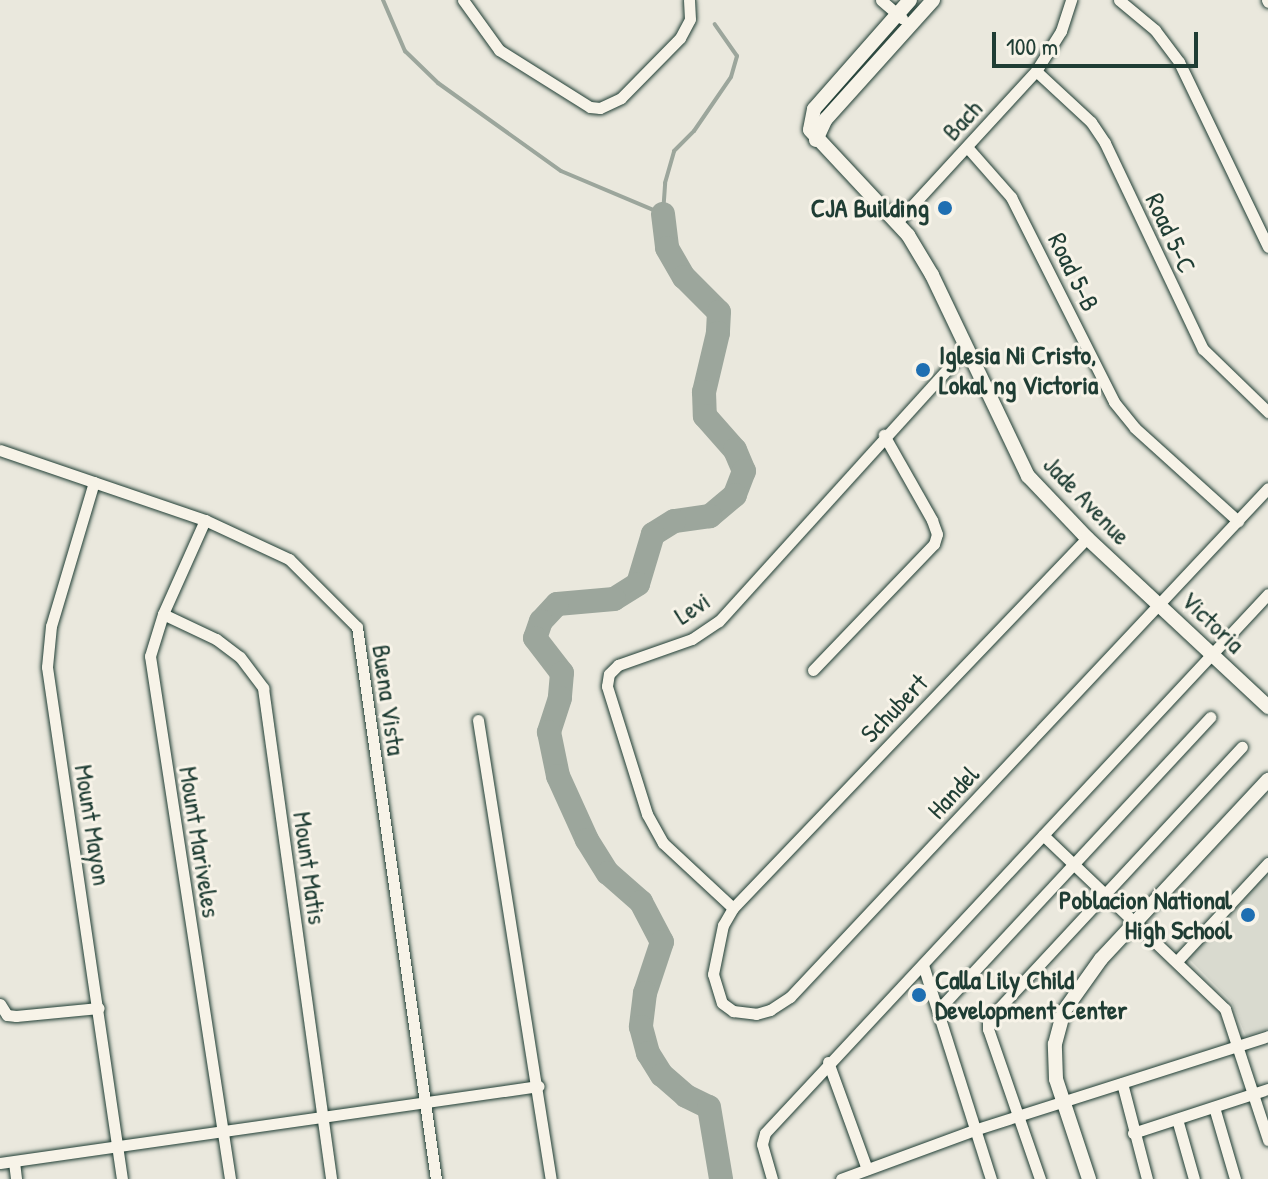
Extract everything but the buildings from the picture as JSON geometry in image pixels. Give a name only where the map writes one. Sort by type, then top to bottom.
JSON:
[{"type":"street","points":[[463,0],[499,50],[590,107],[600,108],[621,98],[680,38],[690,19],[689,0]]},
{"type":"street","points":[[881,0],[912,26]]},
{"type":"street","points":[[816,140],[809,123],[814,109],[910,0]]},
{"type":"street","points":[[816,140],[826,119],[933,0]]},
{"type":"street","name":"Bach","points":[[898,221],[1036,71],[1061,31],[1071,0]]},
{"type":"street","points":[[1119,0],[1155,30],[1179,62],[1268,247]]},
{"type":"street","name":"Road 5-C","points":[[1036,71],[1091,122],[1105,143],[1203,349],[1268,412]]},
{"type":"street","name":"Jade Avenue","points":[[816,140],[898,221],[932,275],[1028,476],[1087,538],[1159,604]]},
{"type":"street","name":"Road 5-B","points":[[967,147],[1011,197],[1114,402],[1135,428],[1238,521]]},
{"type":"street","name":"Levi","points":[[733,908],[663,843],[647,814],[607,686],[609,674],[618,665],[692,639],[719,621],[884,435],[966,349]]},
{"type":"street","points":[[813,670],[934,544],[937,534],[932,520],[884,435]]},
{"type":"street","name":"Buena Vista","points":[[0,450],[205,520],[289,559],[357,627],[436,1179]]},
{"type":"street","name":"Mount Mayon","points":[[94,482],[51,626],[47,667],[122,1179]]},
{"type":"street","name":"Handel","points":[[733,908],[723,925],[713,974],[715,990],[722,1003],[733,1011],[744,1014],[770,1010],[797,991],[1268,488]]},
{"type":"street","name":"Mount Mariveles","points":[[205,520],[163,614],[153,644],[152,669],[230,1179]]},
{"type":"street","name":"Schubert","points":[[733,908],[1087,538]]},
{"type":"street","points":[[772,1179],[762,1138],[828,1062],[923,965],[1268,596]]},
{"type":"street","name":"Victoria","points":[[1159,604],[1268,707]]},
{"type":"street","name":"Mount Matis","points":[[163,614],[216,639],[240,657],[263,688],[331,1179]]},
{"type":"street","points":[[938,1010],[1210,717]]},
{"type":"street","points":[[478,720],[539,1086],[551,1179]]},
{"type":"street","points":[[1040,1179],[988,1029],[988,1020],[1242,747]]},
{"type":"street","points":[[1089,1179],[1062,1103],[1054,1059],[1064,1011],[1083,980],[1135,921],[1268,780]]},
{"type":"street","points":[[1043,835],[1225,1009],[1268,1140]]},
{"type":"street","points":[[1177,961],[1268,863]]},
{"type":"street","points":[[923,965],[991,1179]]},
{"type":"street","points":[[0,1004],[7,1015],[16,1016],[99,1008]]},
{"type":"street","points":[[841,1179],[974,1130],[1268,1036]]},
{"type":"street","points":[[828,1062],[867,1169]]},
{"type":"street","points":[[1122,1083],[1147,1179]]},
{"type":"street","points":[[0,1163],[321,1114],[539,1086]]},
{"type":"street","points":[[1133,1133],[1268,1089]]},
{"type":"street","points":[[1214,1107],[1235,1179]]},
{"type":"street","points":[[1177,1119],[1194,1179]]},
{"type":"street","points":[[14,1162],[16,1179]]},
{"type":"shaded area","name":"Poblacion National High School","points":[[1268,873],[1268,1029],[1246,1036],[1231,1001],[1188,958]]},
{"type":"waterway","points":[[383,0],[405,51],[438,83],[561,171],[663,214],[665,183],[674,151],[694,131],[731,77],[737,56],[715,24]]},
{"type":"waterway","points":[[663,214],[667,248],[684,277],[719,312],[718,333],[704,392],[705,416],[735,450],[744,471],[735,495],[710,516],[674,521],[653,534],[638,584],[614,599],[557,604],[541,621],[535,638],[562,673],[560,698],[549,732],[558,776],[587,840],[608,873],[641,902],[662,942],[645,993],[641,1027],[648,1053],[662,1075],[686,1096],[709,1107],[721,1179]]},
{"type":"place","name":"CJA Building","points":[[945,208]]},
{"type":"place","name":"Iglesia Ni Cristo, Lokal ng Victoria","points":[[923,370]]},
{"type":"place","name":"Poblacion National High School","points":[[1248,915]]},
{"type":"place","name":"Calla Lily Child Development Center","points":[[919,995]]}]
